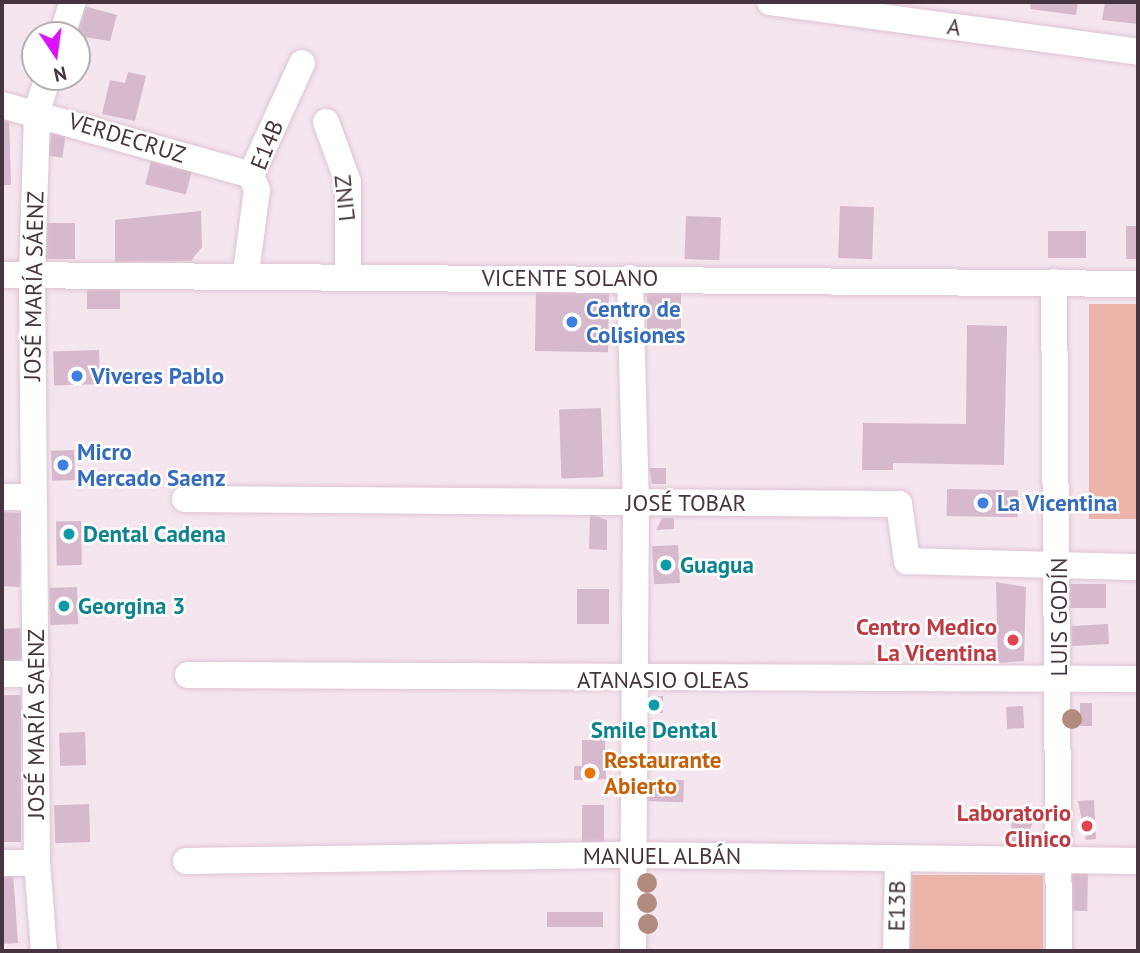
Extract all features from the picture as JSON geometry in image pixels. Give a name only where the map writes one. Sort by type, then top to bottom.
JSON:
[{"type":"street","points":[[67,21],[73,2]]},
{"type":"street","name":"A","points":[[770,2],[1138,52]]},
{"type":"street","name":"E14B","points":[[246,272],[257,190],[251,175],[303,63]]},
{"type":"street","name":"JOSÉ MARÍA SÁENZ","points":[[33,497],[32,274],[37,111],[43,91]]},
{"type":"street","name":"VERDECRUZ","points":[[2,105],[37,111],[251,175]]},
{"type":"street","name":"LINZ","points":[[326,122],[348,182],[348,277]]},
{"type":"street","name":"VICENTE SOLANO","points":[[2,275],[246,272],[348,277],[1138,284]]},
{"type":"street","points":[[630,278],[636,503],[633,951]]},
{"type":"street","name":"LUIS GODÍN","points":[[1055,282],[1059,567],[1059,951]]},
{"type":"street","points":[[2,497],[33,497]]},
{"type":"street","name":"JOSÉ MARÍA SAENZ","points":[[33,497],[37,863],[44,951]]},
{"type":"street","name":"JOSÉ TOBAR","points":[[184,499],[899,504],[907,561],[1138,567]]},
{"type":"street","points":[[2,674],[37,674]]},
{"type":"street","name":"ATANASIO OLEAS","points":[[188,675],[634,680],[1138,679]]},
{"type":"street","name":"MANUEL ALBÁN","points":[[186,861],[632,855],[1138,861]]},
{"type":"street","name":"E13B","points":[[895,951],[898,860]]},
{"type":"street","points":[[2,863],[37,863]]},
{"type":"shaded area","points":[[1089,304],[1138,304],[1138,519],[1089,519]]},
{"type":"shaded area","points":[[908,875],[1043,875],[1043,951],[908,951]]},
{"type":"building","points":[[1031,2],[1078,2],[1076,15],[1030,9]]},
{"type":"building","points":[[1105,2],[1138,2],[1138,24],[1102,20]]},
{"type":"building","points":[[80,5],[117,15],[110,41],[91,38],[91,21],[75,21]]},
{"type":"building","points":[[128,72],[146,76],[135,121],[102,114],[110,80],[125,83]]},
{"type":"building","points":[[2,119],[9,121],[11,185],[2,185]]},
{"type":"building","points":[[52,131],[66,133],[62,158],[49,156]]},
{"type":"building","points":[[151,161],[192,171],[186,194],[145,184]]},
{"type":"building","points":[[840,206],[874,207],[872,259],[838,258]]},
{"type":"building","points":[[201,211],[202,247],[191,261],[115,262],[115,220]]},
{"type":"building","points":[[686,216],[721,217],[719,260],[684,259]]},
{"type":"building","points":[[42,223],[75,223],[75,259],[42,259]]},
{"type":"building","points":[[1126,226],[1138,226],[1138,259],[1126,259]]},
{"type":"building","points":[[1048,231],[1086,231],[1086,258],[1048,258]]},
{"type":"building","points":[[87,289],[120,289],[120,309],[87,309]]},
{"type":"building","points":[[647,291],[681,291],[681,330],[647,330]]},
{"type":"building","name":"Centro de Colisiones","points":[[536,292],[609,293],[608,352],[535,351]]},
{"type":"building","points":[[967,325],[1007,326],[1004,465],[893,463],[893,470],[862,470],[863,423],[966,424]]},
{"type":"building","points":[[99,350],[100,384],[54,386],[53,352]]},
{"type":"building","points":[[601,408],[603,477],[561,478],[559,409]]},
{"type":"building","name":"Micro Mercado Saenz","points":[[74,450],[75,480],[52,481],[51,451]]},
{"type":"building","points":[[649,468],[666,468],[666,484],[652,484]]},
{"type":"building","name":"La Vicentina","points":[[947,489],[1018,490],[1018,517],[947,516]]},
{"type":"building","points":[[2,512],[24,513],[20,587],[2,586]]},
{"type":"building","points":[[590,514],[607,520],[607,550],[589,549]]},
{"type":"building","points":[[662,518],[674,518],[674,529],[656,530]]},
{"type":"building","points":[[56,521],[81,521],[82,565],[57,565]]},
{"type":"building","name":"Guagua","points":[[678,545],[680,583],[654,584],[652,546]]},
{"type":"building","points":[[996,582],[1026,587],[1024,661],[998,663]]},
{"type":"building","points":[[1068,584],[1106,584],[1106,608],[1068,608]]},
{"type":"building","name":"Georgina 3","points":[[77,587],[78,624],[50,625],[49,588]]},
{"type":"building","points":[[577,589],[609,589],[609,624],[577,624]]},
{"type":"building","points":[[1108,624],[1109,644],[1072,646],[1071,626]]},
{"type":"building","points":[[21,628],[22,659],[2,664],[2,629]]},
{"type":"building","points":[[2,695],[21,695],[21,842],[2,842]]},
{"type":"building","name":"Smile Dental","points":[[646,696],[663,696],[663,713],[646,713]]},
{"type":"building","points":[[1080,703],[1092,703],[1092,726],[1080,726]]},
{"type":"building","points":[[1023,706],[1024,728],[1007,729],[1006,707]]},
{"type":"building","points":[[85,732],[86,765],[60,766],[59,733]]},
{"type":"building","points":[[582,740],[605,740],[606,779],[574,780],[574,766],[582,766]]},
{"type":"building","points":[[646,779],[684,780],[683,802],[645,801]]},
{"type":"building","points":[[1094,800],[1096,839],[1086,840],[1078,801]]},
{"type":"building","points":[[89,804],[90,842],[55,843],[54,805]]},
{"type":"building","points":[[582,805],[604,805],[604,843],[582,843]]},
{"type":"building","points":[[1011,822],[1033,822],[1024,844],[1012,844]]},
{"type":"building","points":[[1072,869],[1088,869],[1087,911],[1071,911]]},
{"type":"building","points":[[13,873],[18,943],[2,944],[2,874]]},
{"type":"building","points":[[547,912],[603,912],[603,927],[547,927]]},
{"type":"place","name":"Centro de Colisiones","points":[[572,322]]},
{"type":"place","name":"Viveres Pablo","points":[[77,376]]},
{"type":"place","name":"Micro Mercado Saenz","points":[[63,465]]},
{"type":"place","name":"La Vicentina","points":[[983,503]]},
{"type":"place","name":"Dental Cadena","points":[[69,534]]},
{"type":"place","name":"Guagua","points":[[666,565]]},
{"type":"place","name":"Georgina 3","points":[[64,606]]},
{"type":"place","name":"Centro Medico La Vicentina","points":[[1013,640]]},
{"type":"place","name":"Smile Dental","points":[[654,705]]},
{"type":"place","name":"Restaurante Abierto","points":[[590,773]]},
{"type":"place","name":"Laboratorio Clinico","points":[[1087,826]]}]
